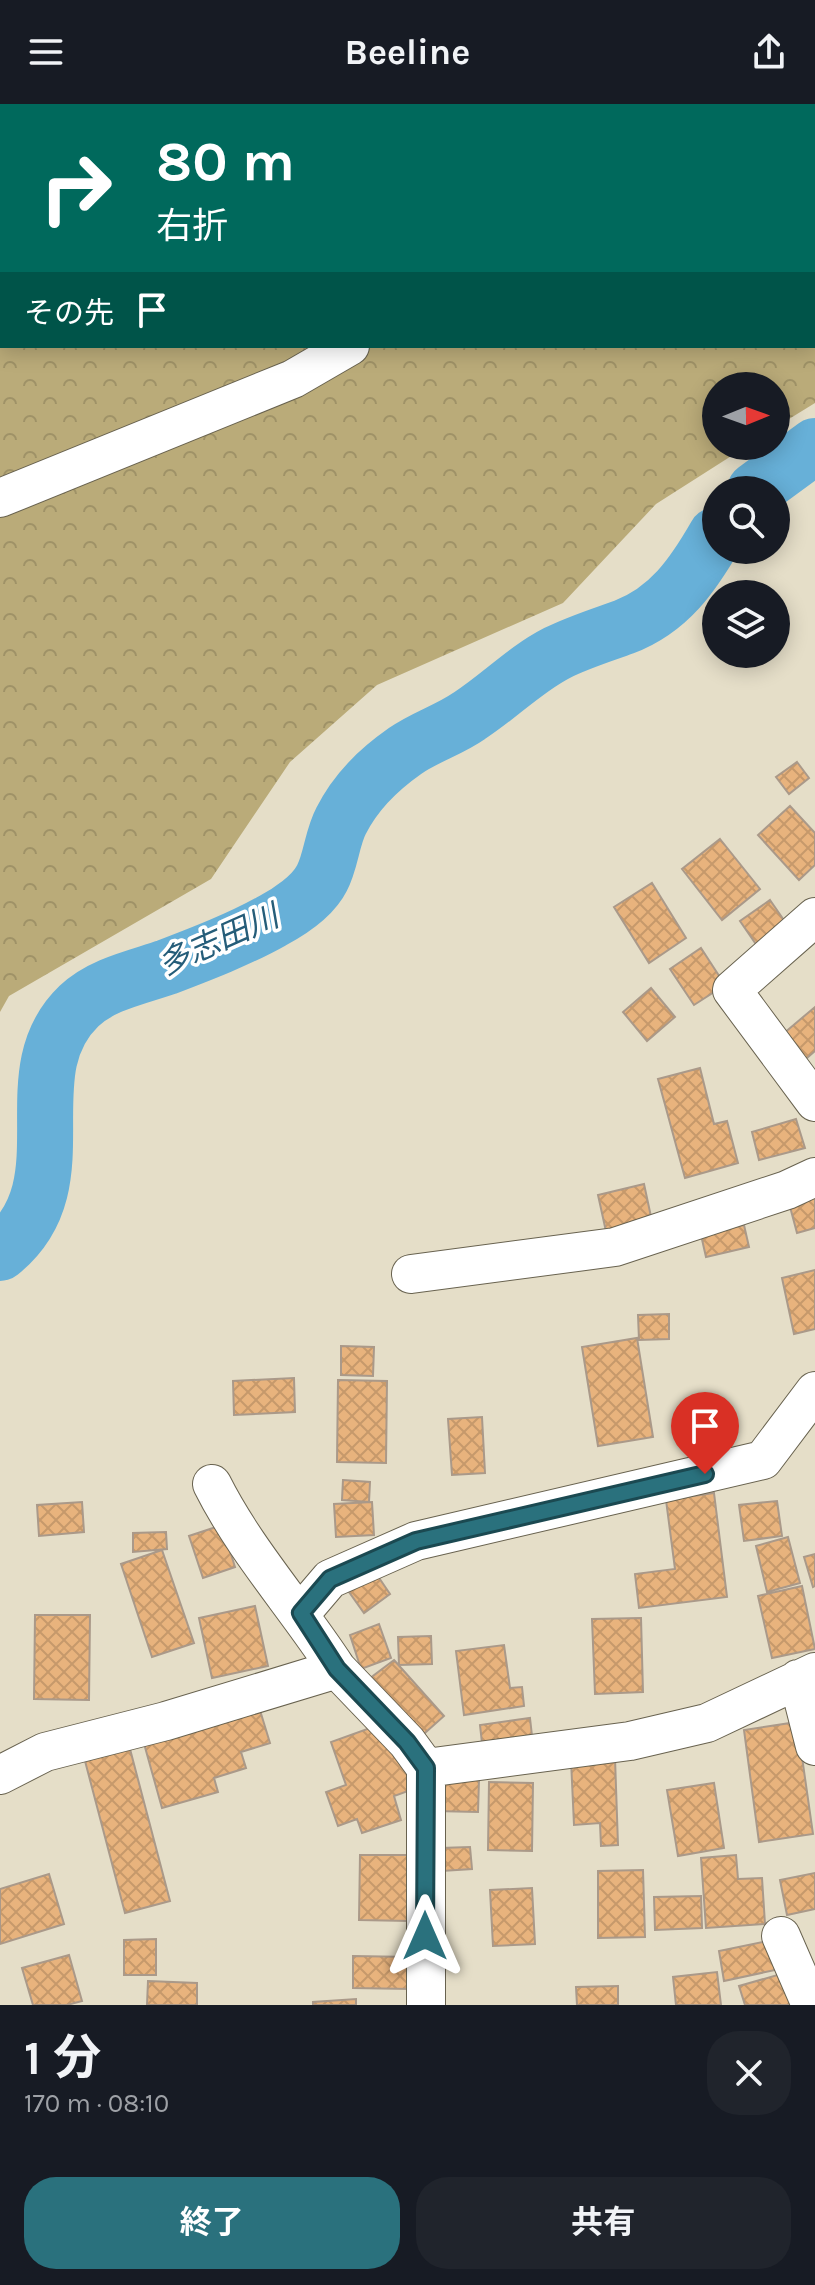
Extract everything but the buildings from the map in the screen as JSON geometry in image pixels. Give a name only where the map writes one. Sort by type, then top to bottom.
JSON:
[{"type":"street","points":[[0,498],[293,379],[347,348]]},
{"type":"street","points":[[815,917],[732,990],[815,1102]]},
{"type":"street","points":[[411,1274],[615,1247],[787,1190],[815,1177]]},
{"type":"street","points":[[301,1613],[330,1579],[416,1541],[763,1460],[815,1391]]},
{"type":"street","points":[[212,1484],[233,1526],[301,1613],[337,1669],[407,1742],[426,1768],[426,2005]]},
{"type":"street","points":[[0,1775],[45,1752],[166,1721],[337,1669]]},
{"type":"street","points":[[426,1768],[630,1741],[707,1723],[807,1675],[815,1746]]},
{"type":"street","points":[[781,1936],[811,2005]]},
{"type":"green space","points":[[0,348],[815,348],[815,403],[790,418],[790,372],[702,372],[702,460],[725,460],[656,504],[563,603],[377,685],[290,762],[211,879],[9,996],[0,1012]]},
{"type":"waterway","name":"多志田川","points":[[774,476],[815,446]]},
{"type":"waterway","name":"多志田川","points":[[0,1253],[25,1225],[39,1195],[44,1162],[49,1064],[59,1034],[79,1006],[98,992],[220,946],[260,928],[293,908],[313,891],[322,878],[347,810],[368,782],[386,766],[413,746],[469,716],[557,653],[624,627],[654,611],[678,590],[702,558]]},
{"type":"route","points":[[425,1936],[426,1768],[407,1742],[337,1669],[301,1613],[330,1579],[416,1541],[705,1474]]}]
